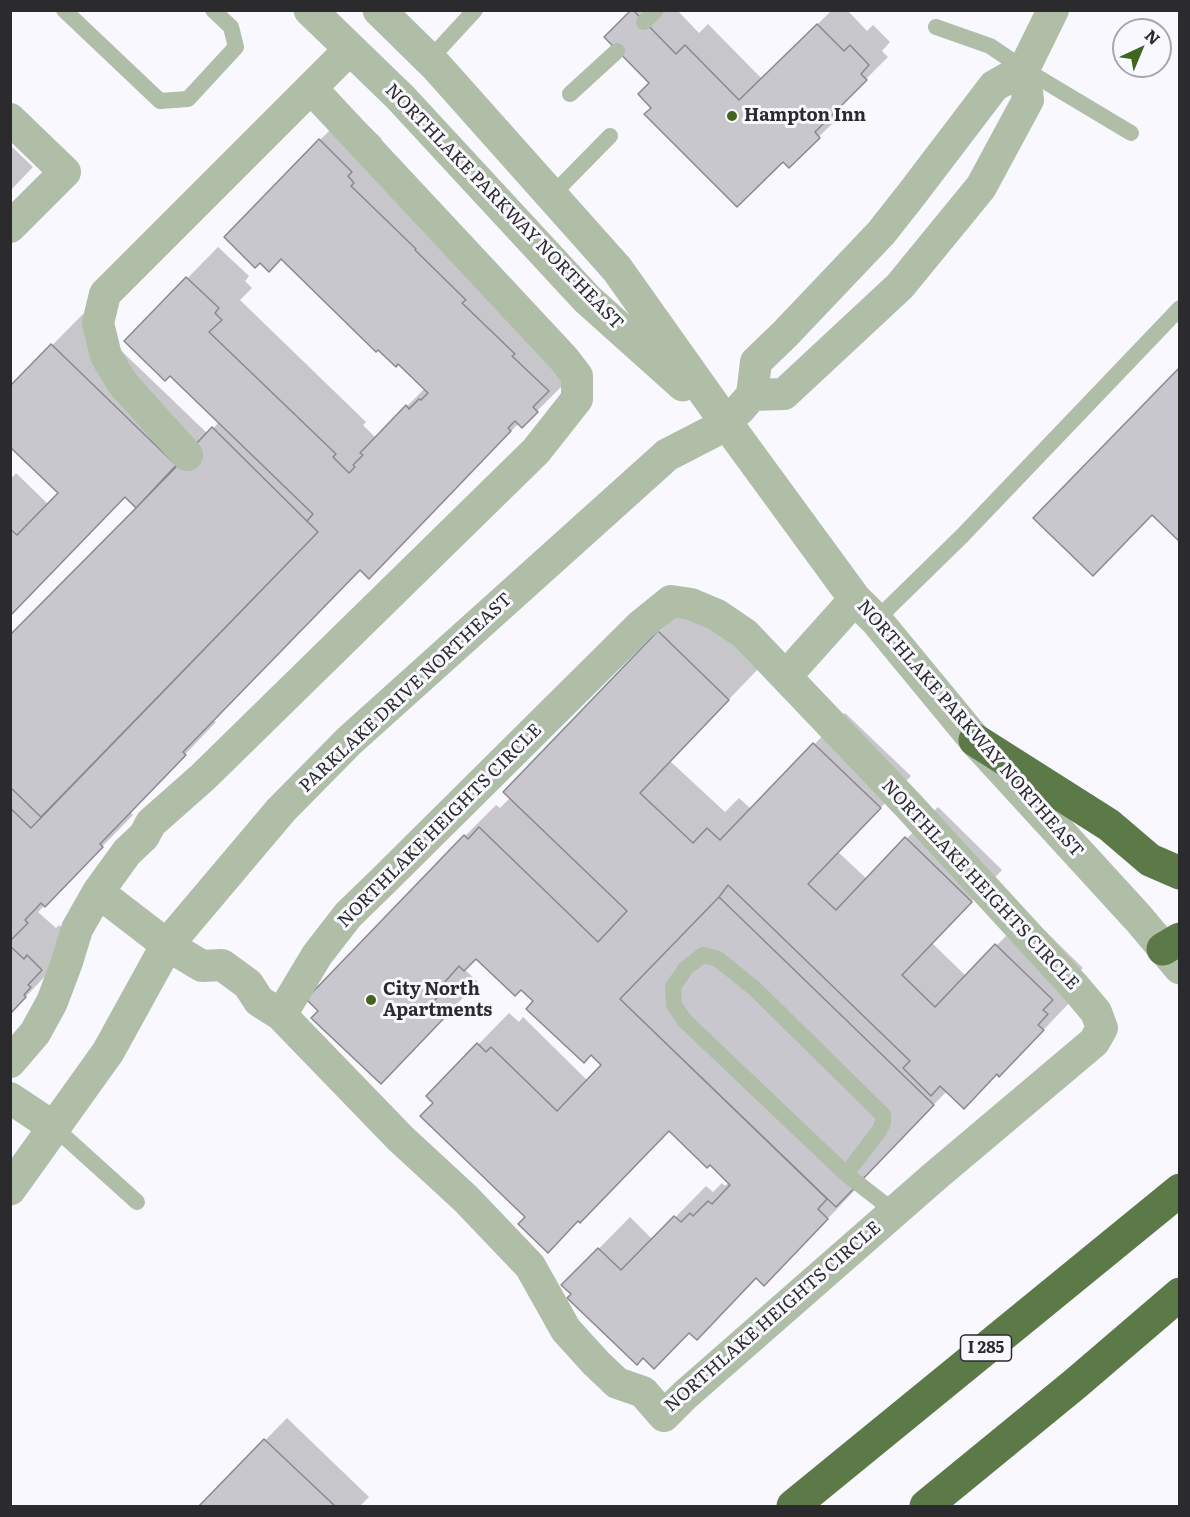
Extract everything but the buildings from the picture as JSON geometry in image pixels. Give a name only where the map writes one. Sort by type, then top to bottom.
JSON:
[{"type":"highway","points":[[975,740],[1109,825],[1150,860],[1179,873]]},
{"type":"highway","name":"I 285","points":[[794,1506],[1179,1190]]},
{"type":"highway","points":[[927,1506],[1075,1384],[1179,1293]]},
{"type":"highway","points":[[951,1506],[1075,1384]]},
{"type":"street","name":"NORTHLAKE PARKWAY NORTHEAST","points":[[310,10],[400,97],[587,299],[727,424]]},
{"type":"street","name":"NORTHLAKE PARKWAY NORTHEAST","points":[[379,10],[430,59],[616,269],[727,424],[866,609],[975,740],[1139,919],[1174,952]]},
{"type":"street","points":[[1024,69],[994,86],[881,233],[756,362],[752,395],[784,394],[900,286],[981,187],[1028,100],[1024,69],[1053,10]]},
{"type":"street","points":[[187,455],[123,384],[106,356],[98,323],[105,294],[350,49]]},
{"type":"street","points":[[10,1062],[35,1033],[52,1002],[77,929],[98,892],[127,852],[144,836],[146,812],[203,777],[536,451],[577,399],[577,376],[564,358],[311,88]]},
{"type":"street","points":[[10,118],[65,172],[10,227]]},
{"type":"street","name":"PARKLAKE DRIVE NORTHEAST","points":[[10,1189],[108,1052],[167,945],[281,810],[349,741],[667,455],[727,424],[752,395]]},
{"type":"street","name":"NORTHLAKE HEIGHTS CIRCLE","points":[[671,601],[691,604],[717,615],[745,634],[786,676],[1074,986],[1096,1012],[1102,1028],[1094,1042],[895,1212],[685,1395],[664,1416],[644,1392],[617,1383],[596,1363],[566,1330],[530,1266],[466,1199],[400,1138],[270,1008],[317,955],[348,915],[640,626],[671,601]]},
{"type":"street","points":[[786,676],[866,609]]},
{"type":"street","points":[[98,892],[167,945],[202,966],[211,984],[237,1001],[270,1008]]},
{"type":"street","points":[[10,1098],[55,1128]]},
{"type":"lane","points":[[64,10],[160,101],[188,99],[236,47],[231,27],[213,10]]},
{"type":"lane","points":[[430,59],[475,10]]},
{"type":"lane","points":[[936,27],[990,46],[1131,133]]},
{"type":"lane","points":[[570,94],[617,51]]},
{"type":"lane","points":[[552,195],[610,136]]},
{"type":"lane","points":[[866,609],[962,536],[1179,308]]},
{"type":"lane","points":[[846,1174],[879,1131],[883,1123],[883,1115],[755,989],[718,959],[703,955],[686,968],[674,987],[674,1005],[685,1021],[846,1174],[895,1212]]},
{"type":"lane","points":[[55,1128],[137,1202]]},
{"type":"place","name":"Hampton Inn","points":[[732,116]]},
{"type":"place","name":"City North Apartments","points":[[371,1000]]}]
